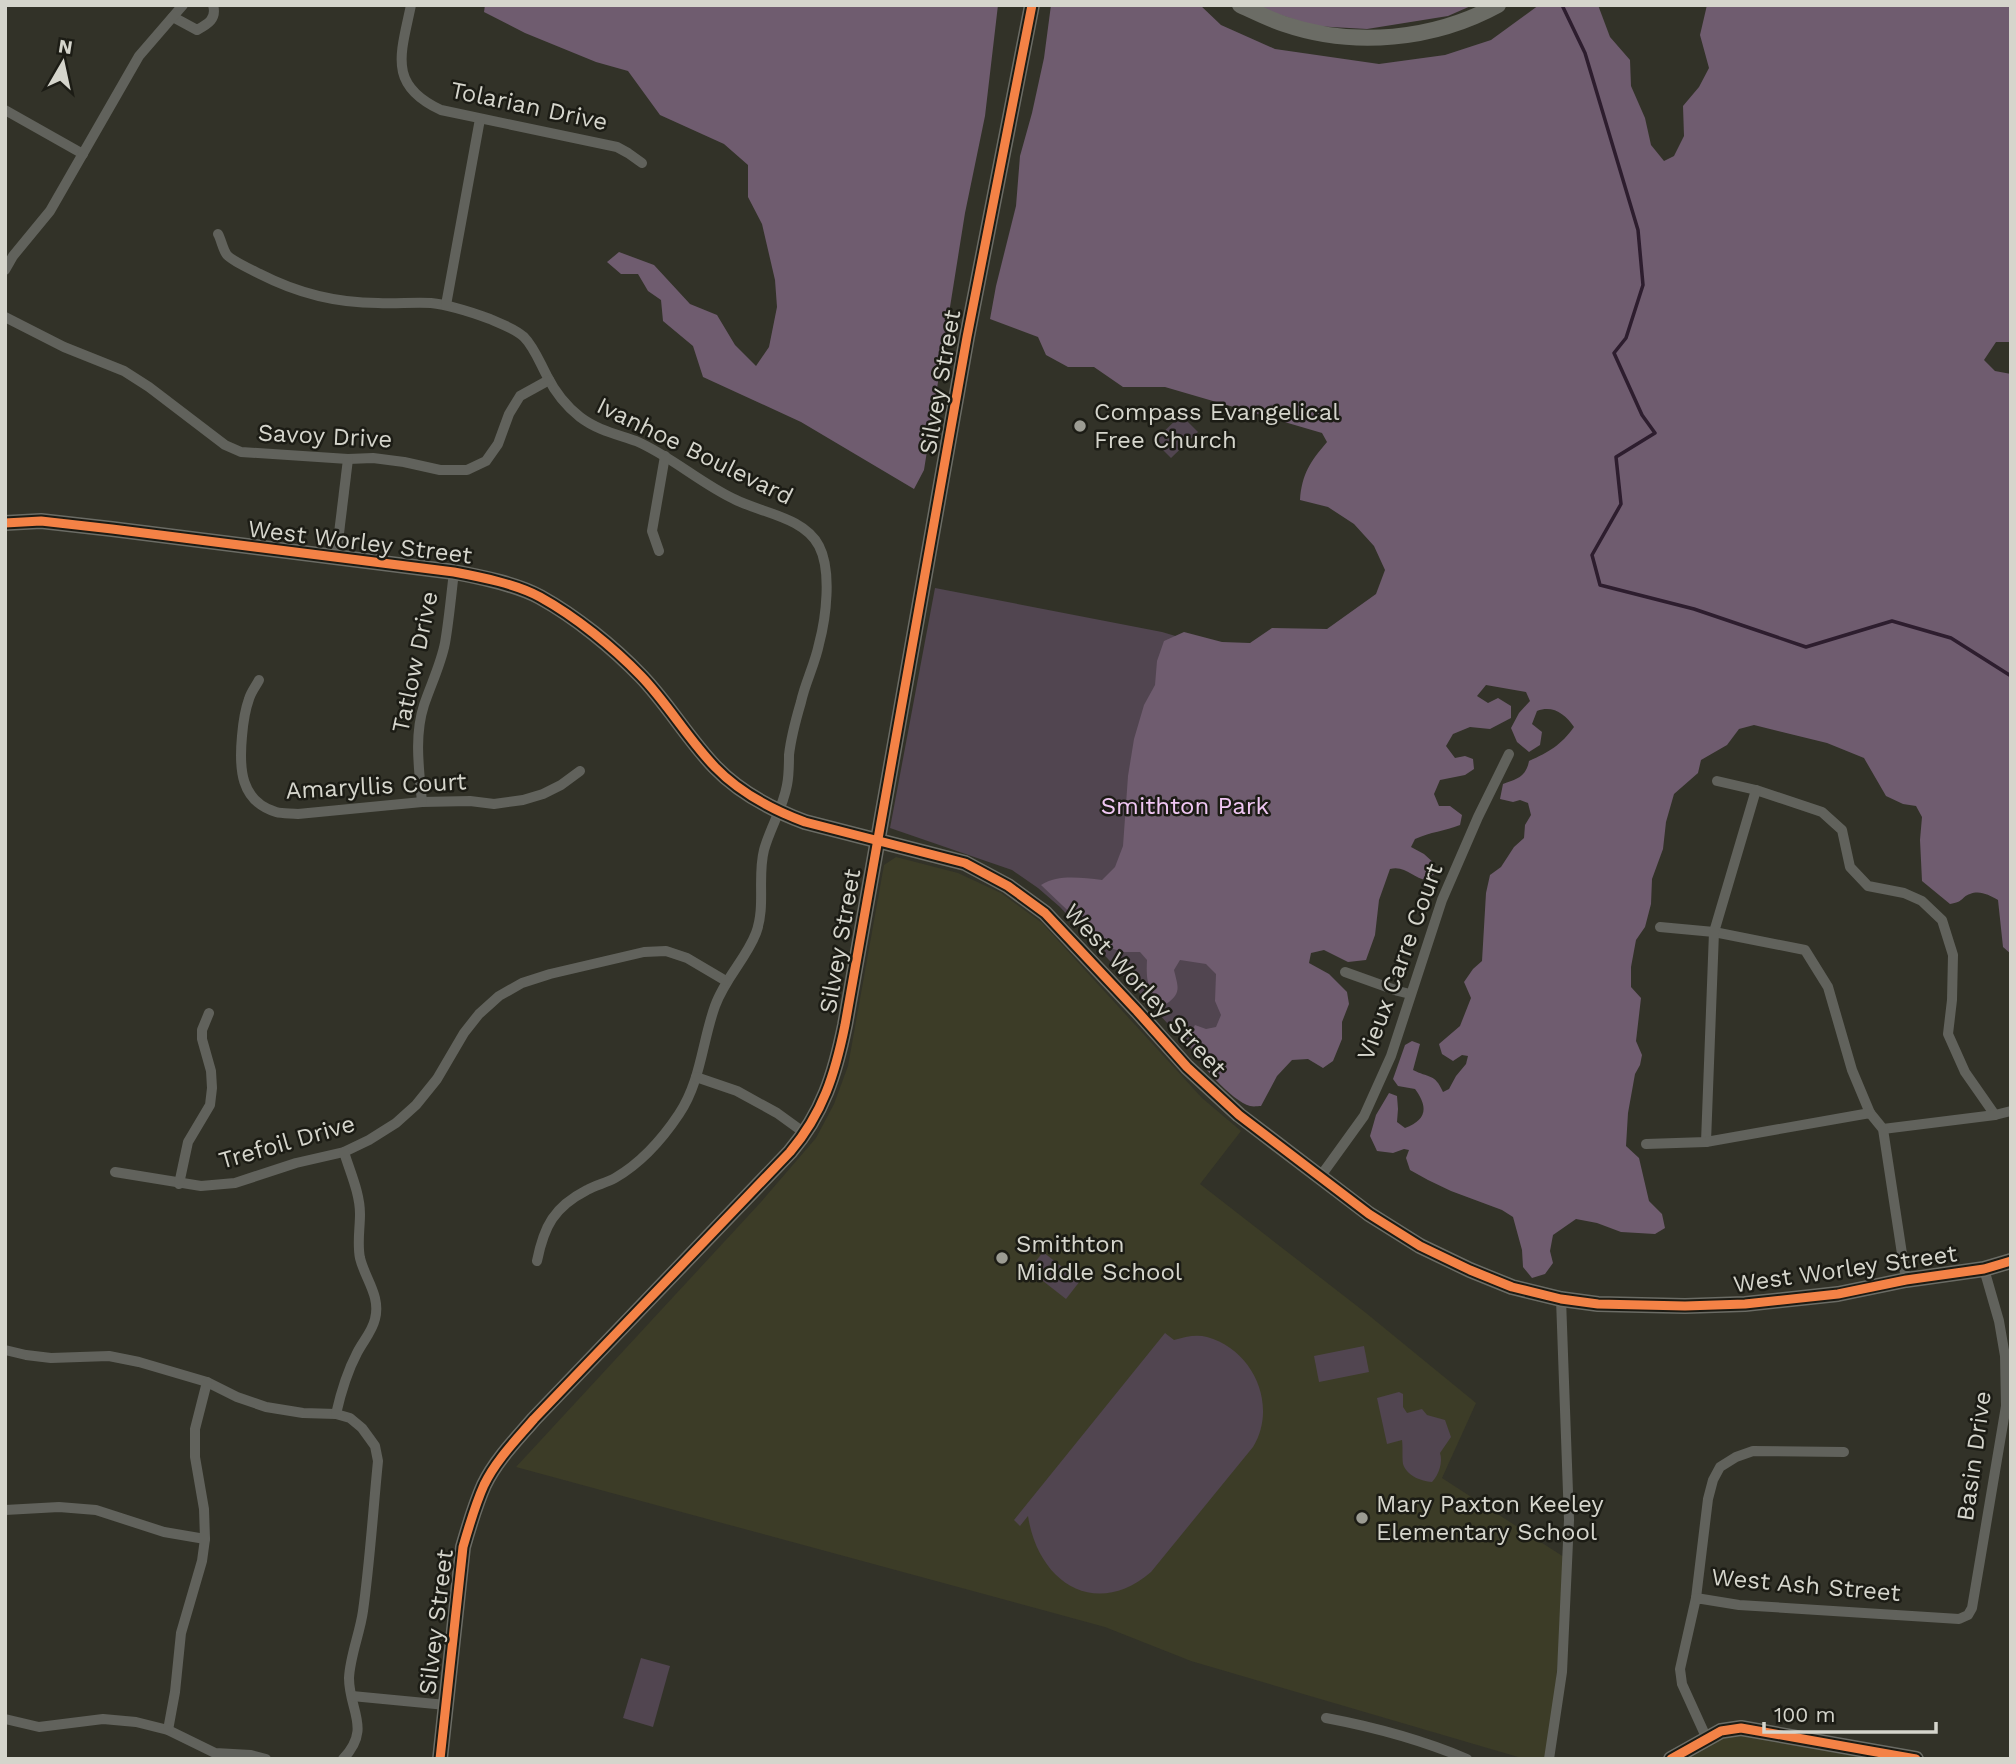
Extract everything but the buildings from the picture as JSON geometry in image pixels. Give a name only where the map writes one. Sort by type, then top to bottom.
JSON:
[{"type":"street","points":[[5,270],[13,256],[50,211],[139,56],[183,5]]},
{"type":"street","points":[[173,18],[197,30],[210,23],[215,12],[214,5]]},
{"type":"street","name":"Tolarian Drive","points":[[411,5],[401,60],[412,92],[426,103],[441,110],[480,119],[617,147],[642,163]]},
{"type":"street","name":"Silvey Street","points":[[440,1759],[463,1547],[485,1483],[503,1455],[534,1419],[806,1134],[825,1099],[836,1067],[967,337],[1032,5]]},
{"type":"street","points":[[1240,5],[1285,25],[1368,39],[1423,33],[1462,22],[1498,5]]},
{"type":"street","points":[[5,110],[83,155]]},
{"type":"street","points":[[446,305],[480,119]]},
{"type":"street","name":"Ivanhoe Boulevard","points":[[218,234],[227,255],[281,284],[310,294],[339,301],[446,305],[514,329],[526,339],[566,405],[582,419],[603,431],[636,442],[665,456],[728,496],[806,530],[819,545],[825,566],[826,606],[819,645],[802,697],[790,750],[788,783],[780,813],[764,849],[761,870],[762,911],[758,929],[749,949],[726,981],[709,1024],[696,1077],[686,1104],[665,1135],[624,1172],[568,1201],[555,1213],[541,1239],[537,1261]]},
{"type":"street","name":"Savoy Drive","points":[[5,317],[64,347],[124,371],[225,445],[241,452],[348,459],[373,458],[440,470],[467,470],[486,461],[498,444],[509,414],[520,396],[549,380]]},
{"type":"street","points":[[659,551],[652,531],[665,456]]},
{"type":"street","points":[[336,558],[348,459]]},
{"type":"street","name":"West Worley Street","points":[[5,523],[41,521],[454,572],[486,578],[539,596],[584,626],[641,677],[716,768],[745,791],[780,813],[805,822],[965,863],[1008,886],[1045,913],[1138,1010],[1187,1067],[1238,1115],[1369,1214],[1420,1245],[1512,1287],[1560,1300],[1598,1304],[1745,1304],[1838,1294],[1906,1280],[1984,1269],[2011,1261]]},
{"type":"street","name":"Tatlow Drive","points":[[422,802],[417,754],[419,728],[445,643],[454,572]]},
{"type":"street","name":"Amaryllis Court","points":[[259,680],[249,698],[239,760],[242,778],[250,794],[262,806],[278,813],[298,814],[422,802],[470,801],[494,804],[523,800],[561,785],[580,771]]},
{"type":"street","name":"Vieux Carre Court","points":[[1320,1177],[1364,1116],[1391,1056],[1442,900],[1509,754]]},
{"type":"street","points":[[1717,781],[1756,790],[1822,812],[1842,830],[1850,866],[1868,886],[1904,893],[1923,901],[1942,920],[1953,955],[1948,1034],[1965,1072],[1995,1115]]},
{"type":"street","points":[[1706,1142],[1714,932],[1756,790]]},
{"type":"street","points":[[1660,926],[1714,932],[1805,950],[1828,987],[1852,1070],[1870,1113],[1883,1129],[1906,1280]]},
{"type":"street","name":"Trefoil Drive","points":[[115,1172],[201,1186],[235,1183],[296,1163],[344,1152],[378,1135],[416,1105],[437,1079],[464,1033],[479,1014],[499,996],[522,983],[550,974],[644,952],[666,951],[687,958],[726,981]]},
{"type":"street","points":[[1345,972],[1410,994]]},
{"type":"street","points":[[179,1184],[188,1142],[210,1105],[211,1071],[202,1040],[202,1030],[209,1013]]},
{"type":"street","points":[[696,1077],[737,1091],[777,1113],[806,1134]]},
{"type":"street","points":[[1883,1129],[2011,1111]]},
{"type":"street","points":[[1646,1144],[1706,1142],[1870,1113]]},
{"type":"street","points":[[336,1414],[350,1368],[370,1333],[377,1309],[375,1294],[359,1256],[359,1198],[344,1152]]},
{"type":"street","name":"Basin Drive","points":[[1972,1608],[2006,1406],[2005,1356],[1999,1321],[1984,1269]]},
{"type":"street","points":[[1549,1759],[1562,1672],[1569,1520],[1560,1300]]},
{"type":"street","points":[[5,1350],[51,1358],[109,1356],[139,1362],[207,1382],[237,1397],[266,1407],[303,1413],[336,1414],[350,1418],[362,1428],[375,1446],[378,1461],[363,1614],[349,1668],[349,1683],[358,1719],[352,1747],[344,1758]]},
{"type":"street","points":[[168,1730],[181,1633],[202,1560],[205,1539],[204,1509],[195,1457],[195,1429],[207,1382]]},
{"type":"street","points":[[1696,1598],[1708,1499],[1720,1467],[1753,1451],[1844,1452]]},
{"type":"street","points":[[5,1510],[58,1507],[96,1510],[164,1532],[205,1539]]},
{"type":"street","name":"West Ash Street","points":[[1707,1739],[1682,1684],[1680,1669],[1696,1598],[1739,1605],[1959,1619],[1968,1615],[1972,1608]]},
{"type":"street","points":[[352,1696],[446,1705]]},
{"type":"street","points":[[1326,1718],[1358,1724],[1467,1759]]},
{"type":"street","points":[[5,1719],[39,1727],[103,1719],[136,1722],[168,1730],[215,1753],[251,1755],[266,1759]]},
{"type":"street","points":[[1671,1759],[1721,1731],[1741,1728],[1916,1759]]},
{"type":"shaded area","name":"Smithton Middle School","points":[[896,857],[958,873],[1001,893],[1042,923],[1202,1098],[1241,1131],[1200,1184],[1366,1313],[1476,1403],[1442,1478],[1567,1559],[1549,1759],[1525,1759],[1191,1661],[1105,1627],[516,1467],[761,1202],[816,1138],[834,1104],[848,1066],[884,865]]},
{"type":"shaded area","points":[[1721,1731],[1916,1759],[1671,1759]]},
{"type":"green space","points":[[485,5],[998,5],[985,116],[965,213],[924,470],[914,489],[801,422],[703,377],[693,346],[663,321],[661,300],[648,291],[638,274],[621,274],[607,262],[619,252],[654,265],[690,304],[717,315],[735,345],[756,366],[769,347],[777,307],[775,280],[762,224],[748,197],[748,165],[724,144],[660,115],[628,71],[596,62],[525,33],[484,12]]},
{"type":"green space","points":[[1051,5],[1200,5],[1221,25],[1275,49],[1379,64],[1445,55],[1491,40],[1539,5],[1598,5],[1610,37],[1630,60],[1631,86],[1645,118],[1651,145],[1664,161],[1674,156],[1684,136],[1683,106],[1699,87],[1709,68],[1700,35],[1707,5],[2011,5],[2011,342],[1996,342],[1984,360],[1995,371],[2011,374],[2011,954],[2003,947],[1998,900],[1977,893],[1950,904],[1922,881],[1922,817],[1916,806],[1903,804],[1886,796],[1864,758],[1827,743],[1754,725],[1739,729],[1727,745],[1701,760],[1698,773],[1674,794],[1666,822],[1663,849],[1652,879],[1651,904],[1645,927],[1636,940],[1631,967],[1631,987],[1641,998],[1636,1041],[1642,1055],[1635,1074],[1628,1113],[1626,1146],[1639,1158],[1649,1201],[1662,1214],[1665,1228],[1655,1234],[1621,1232],[1576,1219],[1553,1235],[1550,1251],[1553,1263],[1545,1274],[1532,1278],[1523,1267],[1522,1250],[1513,1217],[1410,1170],[1406,1158],[1409,1150],[1393,1153],[1377,1151],[1370,1136],[1376,1115],[1389,1093],[1397,1096],[1397,1122],[1405,1128],[1417,1121],[1423,1113],[1422,1102],[1415,1089],[1398,1086],[1393,1079],[1405,1045],[1412,1041],[1420,1044],[1413,1070],[1434,1079],[1443,1092],[1449,1089],[1466,1064],[1468,1056],[1462,1055],[1453,1061],[1442,1054],[1439,1044],[1460,1026],[1471,998],[1464,982],[1482,961],[1486,893],[1490,875],[1501,867],[1514,847],[1524,838],[1525,825],[1531,815],[1528,803],[1500,799],[1503,784],[1520,777],[1526,771],[1529,761],[1554,747],[1574,727],[1558,712],[1548,709],[1537,711],[1532,724],[1542,732],[1540,745],[1529,752],[1517,742],[1511,728],[1530,701],[1526,692],[1486,685],[1477,696],[1488,703],[1498,698],[1511,706],[1511,718],[1490,729],[1470,727],[1453,734],[1446,746],[1455,758],[1465,756],[1473,759],[1474,769],[1465,775],[1440,780],[1434,794],[1439,806],[1450,806],[1462,815],[1460,825],[1415,839],[1411,847],[1435,864],[1435,873],[1427,880],[1405,870],[1390,869],[1379,900],[1375,935],[1366,960],[1348,962],[1324,950],[1311,953],[1309,963],[1329,974],[1347,992],[1349,1004],[1342,1022],[1342,1039],[1333,1061],[1323,1068],[1308,1059],[1292,1060],[1277,1076],[1261,1106],[1251,1106],[1234,1097],[1216,1080],[1191,1046],[1190,1035],[1195,1025],[1206,1029],[1216,1027],[1221,1015],[1215,1001],[1216,974],[1206,964],[1180,960],[1174,970],[1177,993],[1166,1004],[1151,991],[1147,960],[1140,952],[1124,952],[1106,947],[1041,885],[1063,878],[1102,880],[1115,867],[1123,846],[1128,776],[1134,739],[1144,705],[1155,685],[1157,661],[1164,641],[1184,632],[1222,642],[1250,643],[1272,628],[1327,629],[1376,594],[1385,570],[1374,546],[1354,524],[1328,507],[1300,500],[1308,469],[1327,442],[1322,433],[1165,387],[1123,387],[1094,367],[1068,367],[1046,355],[1038,337],[990,319],[1016,206],[1020,156],[1044,58]]},
{"type":"green space","points":[[1250,5],[1473,5],[1448,16],[1367,29],[1314,26]]},
{"type":"green space","points":[[1181,415],[1198,432],[1171,458],[1154,441]]},
{"type":"green space","name":"Smithton Park","points":[[935,588],[1162,632],[1409,705],[1205,1064],[1060,907],[1038,888],[1012,870],[890,828]]},
{"type":"green space","points":[[1043,1252],[1080,1281],[1066,1299],[1029,1270]]},
{"type":"green space","points":[[1165,1333],[1174,1340],[1207,1337],[1238,1354],[1249,1367],[1262,1398],[1260,1431],[1253,1447],[1151,1572],[1130,1586],[1110,1593],[1090,1593],[1072,1587],[1057,1575],[1044,1559],[1034,1539],[1028,1516],[1020,1526],[1014,1520]]},
{"type":"green space","points":[[1364,1346],[1369,1372],[1319,1382],[1314,1356]]},
{"type":"green space","points":[[1399,1392],[1403,1394],[1403,1407],[1407,1413],[1422,1409],[1427,1415],[1445,1420],[1451,1437],[1440,1453],[1440,1468],[1432,1482],[1415,1477],[1405,1468],[1402,1440],[1387,1444],[1377,1398]]},
{"type":"green space","points":[[641,1658],[670,1666],[653,1727],[623,1718]]},
{"type":"waterway","points":[[1562,5],[1585,53],[1638,230],[1643,285],[1626,338],[1614,353],[1642,415],[1655,433],[1616,457],[1621,504],[1592,555],[1600,585],[1694,609],[1806,647],[1892,621],[1951,638],[2011,676]]},
{"type":"cycle path","points":[[440,1759],[463,1547],[478,1500],[494,1467],[534,1419],[790,1152],[811,1123],[832,1076],[845,1025],[967,337],[1032,5]]},
{"type":"cycle path","points":[[5,523],[41,521],[454,572],[531,592],[580,623],[630,665],[660,698],[705,756],[724,776],[746,792],[805,822],[965,863],[1008,886],[1045,913],[1187,1067],[1239,1115],[1369,1214],[1420,1246],[1512,1287],[1561,1299],[1598,1304],[1745,1304],[1838,1294],[1906,1280],[1984,1269],[2011,1261]]},
{"type":"cycle path","points":[[1671,1759],[1721,1731],[1741,1728],[1916,1759]]},
{"type":"place","name":"Compass Evangelical Free Church","points":[[1080,426]]},
{"type":"place","name":"Smithton Middle School","points":[[1002,1258]]},
{"type":"place","name":"Mary Paxton Keeley Elementary School","points":[[1362,1518]]}]
